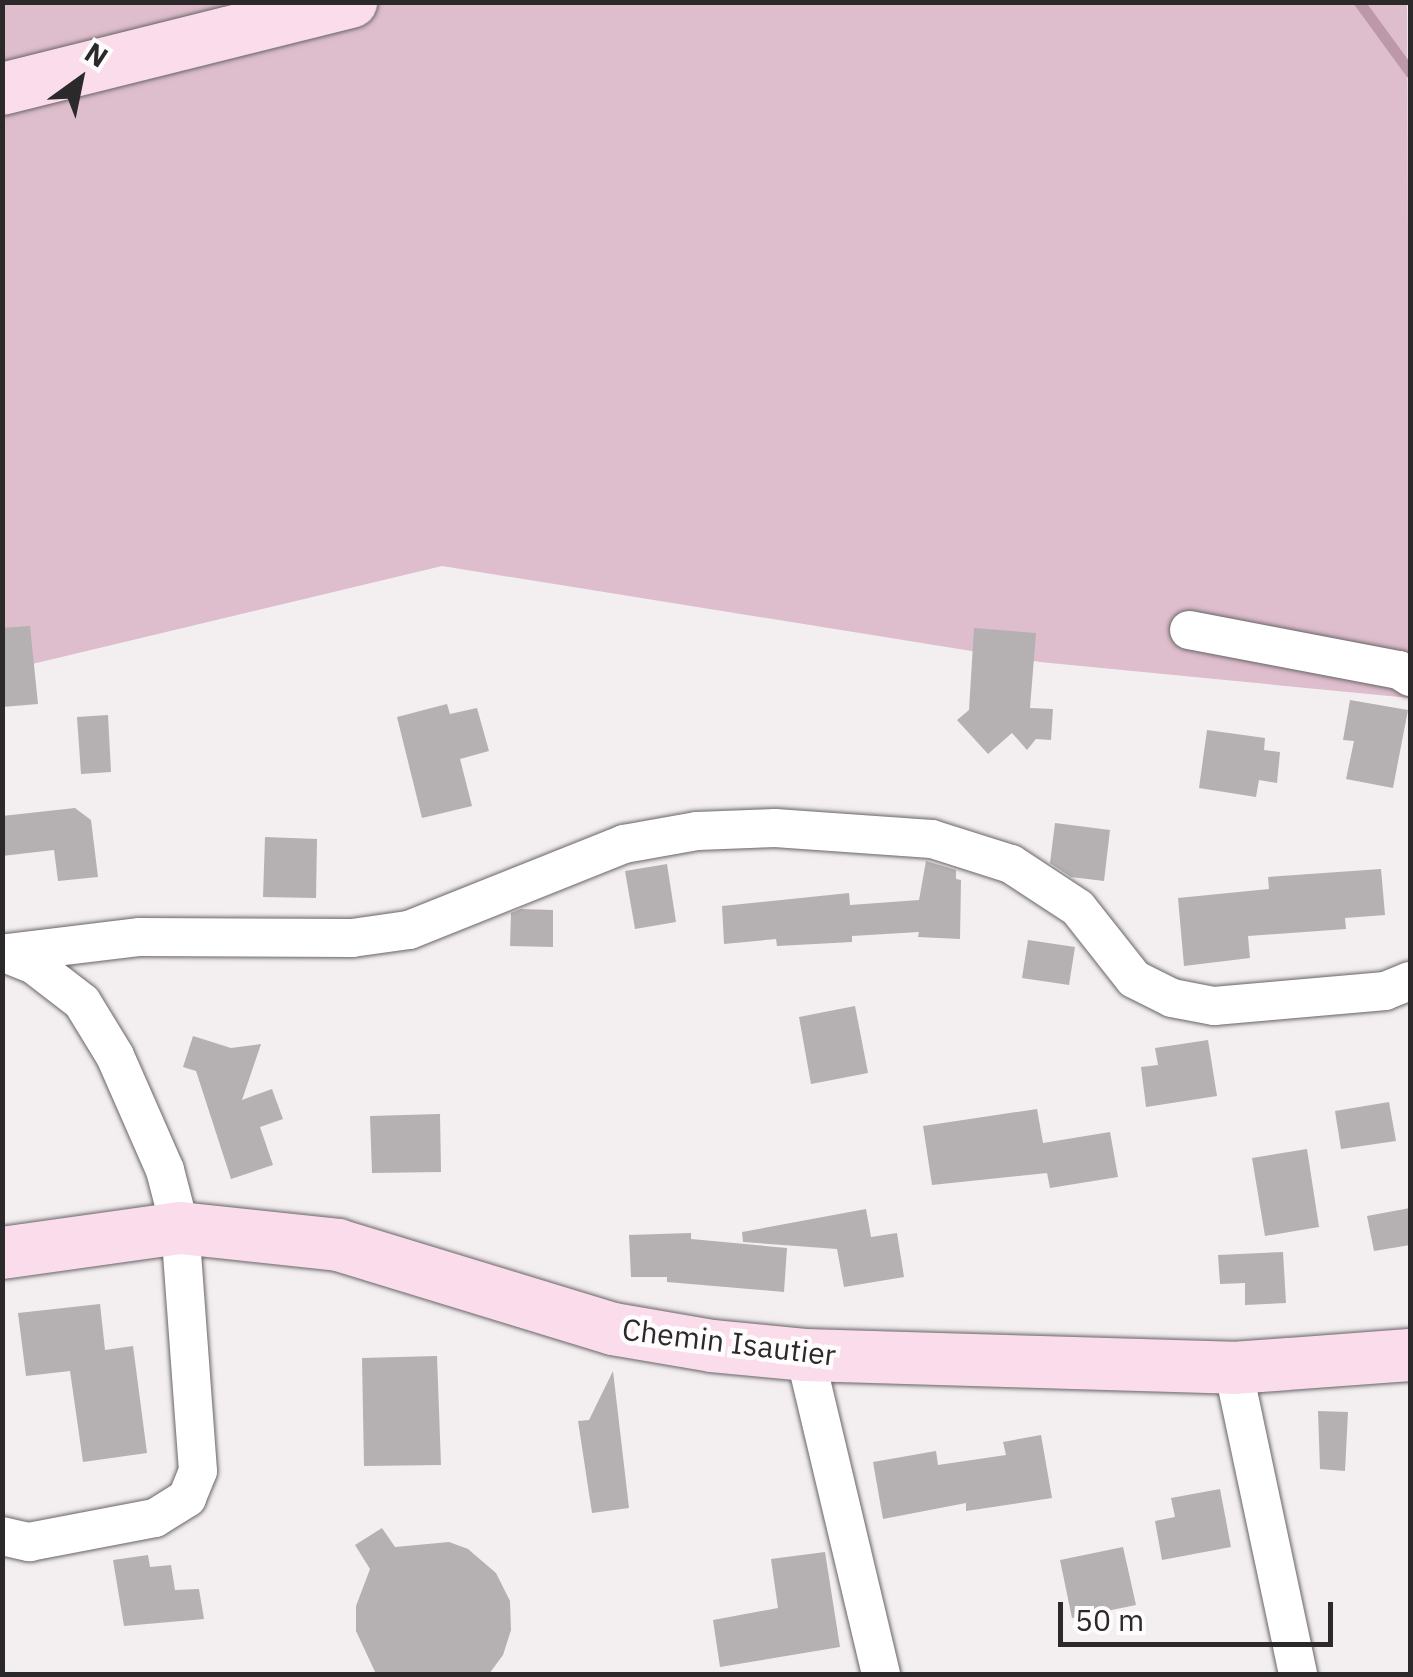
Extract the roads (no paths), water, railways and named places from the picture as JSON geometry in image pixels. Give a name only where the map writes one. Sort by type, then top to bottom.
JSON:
[{"type":"main road","points":[[2,54],[206,2]]},
{"type":"main road","points":[[2,90],[351,2]]},
{"type":"main road","name":"Chemin Isautier","points":[[2,1253],[180,1228],[338,1245],[613,1329],[712,1346],[804,1355],[1233,1368],[1410,1355]]},
{"type":"street","points":[[1189,630],[1399,670],[1410,676]]},
{"type":"street","points":[[5,953],[140,937],[352,938],[409,930],[624,844],[697,831],[774,828],[932,839],[1011,864],[1078,908],[1134,978],[1172,998],[1214,1006],[1385,991],[1410,982]]},
{"type":"street","points":[[2,1536],[29,1542],[155,1518],[187,1498],[198,1472],[180,1228],[144,1117],[82,1002],[58,980],[5,953]]},
{"type":"street","points":[[804,1355],[882,1674]]},
{"type":"street","points":[[1233,1368],[1298,1674]]},
{"type":"waterway","points":[[1359,2],[1410,72]]}]
